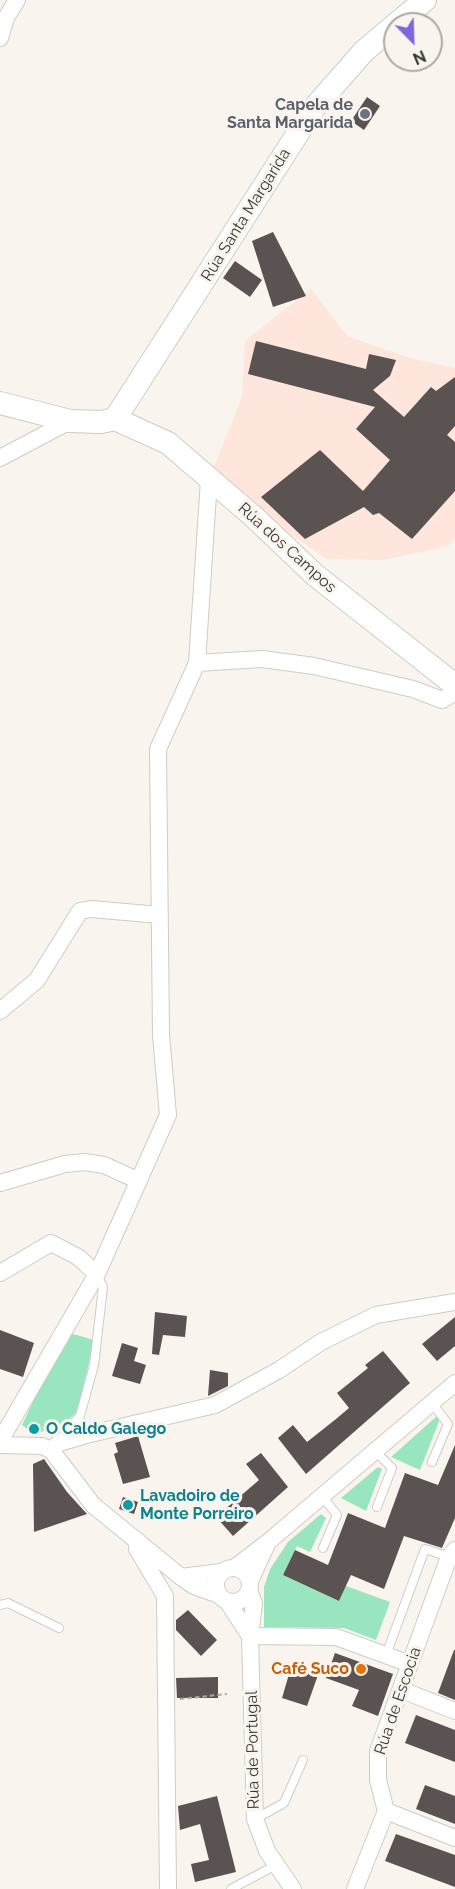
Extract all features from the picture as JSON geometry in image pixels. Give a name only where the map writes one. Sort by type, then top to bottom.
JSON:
[{"type":"street","points":[[0,38],[6,18],[17,0]]},
{"type":"street","name":"Rúa Santa Margarida","points":[[410,12],[425,0]]},
{"type":"street","name":"Rúa Santa Margarida","points":[[115,419],[314,108],[364,51],[383,34]]},
{"type":"street","points":[[0,403],[70,421],[100,422],[115,419]]},
{"type":"street","name":"Rúa dos Campos","points":[[115,419],[168,443],[315,575],[455,685]]},
{"type":"street","points":[[0,458],[70,421]]},
{"type":"street","points":[[209,479],[197,663],[158,749],[161,1035],[168,1115],[97,1274],[0,1443],[42,1446],[51,1450],[93,1505],[181,1577],[194,1586],[223,1598],[242,1599],[268,1542]]},
{"type":"street","points":[[197,663],[262,658],[314,666],[413,689],[442,700],[455,692]]},
{"type":"street","points":[[0,1011],[37,980],[80,911],[91,909],[160,915]]},
{"type":"street","points":[[0,1183],[64,1164],[84,1162],[104,1165],[139,1181]]},
{"type":"street","points":[[0,1273],[51,1243],[78,1257],[97,1274]]},
{"type":"street","points":[[51,1450],[59,1443],[86,1435],[215,1405],[279,1370],[321,1342],[376,1315],[455,1302]]},
{"type":"street","points":[[410,1664],[336,1637],[250,1636],[223,1598],[217,1579],[268,1542],[455,1383]]},
{"type":"street","points":[[137,1540],[137,1549],[165,1596],[168,1889]]},
{"type":"street","name":"Rúa de Escocia","points":[[386,1811],[376,1764],[378,1751],[410,1664],[449,1581],[452,1554]]},
{"type":"street","points":[[181,1577],[228,1570],[245,1572],[249,1586]]},
{"type":"street","name":"Rúa de Portugal","points":[[249,1586],[254,1603],[250,1636],[255,1819],[267,1851],[293,1889]]},
{"type":"street","points":[[402,1690],[455,1711]]},
{"type":"street","points":[[355,1889],[386,1811],[455,1838]]},
{"type":"lane","points":[[51,1450],[80,1416],[84,1405],[94,1365],[103,1287],[97,1274]]},
{"type":"lane","points":[[432,1403],[448,1424],[432,1462]]},
{"type":"lane","points":[[375,1451],[392,1468],[377,1507]]},
{"type":"lane","points":[[322,1496],[337,1515],[323,1548]]},
{"type":"lane","points":[[386,1654],[425,1549],[452,1554]]},
{"type":"lane","points":[[0,1605],[8,1604],[59,1628]]},
{"type":"lane","points":[[255,1819],[284,1803],[303,1760]]},
{"type":"lane","points":[[231,1889],[276,1865]]},
{"type":"path","points":[[166,1703],[177,1699],[226,1694]]},
{"type":"shaded area","points":[[311,289],[347,336],[410,358],[455,368],[455,538],[448,546],[383,560],[327,559],[209,479],[242,397],[245,341]]},
{"type":"green space","points":[[66,1332],[94,1340],[78,1411],[63,1425],[34,1434],[22,1425]]},
{"type":"green space","points":[[437,1416],[440,1419],[420,1470],[391,1457]]},
{"type":"green space","points":[[378,1467],[382,1469],[366,1511],[341,1498]]},
{"type":"green space","points":[[321,1514],[326,1518],[310,1552],[297,1546],[283,1575],[339,1601],[346,1586],[390,1602],[376,1640],[344,1628],[264,1627],[264,1587],[270,1569],[288,1542]]},
{"type":"building","name":"Capela de Santa Margarida","points":[[367,97],[380,106],[364,130],[351,121]]},
{"type":"building","points":[[273,232],[306,296],[273,307],[252,241]]},
{"type":"building","points":[[235,261],[262,280],[250,297],[223,278]]},
{"type":"building","points":[[256,341],[366,369],[369,354],[396,360],[390,376],[373,390],[404,417],[431,387],[436,391],[455,377],[455,426],[447,435],[455,442],[455,491],[412,539],[379,513],[373,515],[364,507],[305,539],[261,497],[320,450],[363,491],[390,460],[356,429],[375,407],[248,374]]},
{"type":"building","points":[[155,1312],[187,1316],[185,1337],[163,1335],[159,1355],[152,1354]]},
{"type":"building","points":[[455,1317],[455,1346],[437,1361],[422,1344]]},
{"type":"building","points":[[0,1330],[34,1343],[23,1377],[0,1369]]},
{"type":"building","points":[[122,1343],[138,1348],[134,1361],[146,1365],[140,1384],[112,1376]]},
{"type":"building","points":[[383,1351],[410,1383],[306,1474],[278,1438],[293,1425],[307,1442],[336,1419],[349,1408],[337,1393],[368,1368],[365,1365]]},
{"type":"building","points":[[210,1370],[228,1373],[228,1386],[208,1396]]},
{"type":"building","points":[[138,1436],[150,1477],[123,1484],[114,1454],[118,1452],[115,1443]]},
{"type":"building","points":[[455,1445],[455,1518],[442,1548],[404,1536],[384,1589],[351,1575],[339,1601],[283,1575],[295,1550],[328,1565],[348,1513],[385,1528],[405,1473],[438,1485]]},
{"type":"building","points":[[261,1453],[288,1487],[233,1536],[216,1517],[259,1480],[246,1464]]},
{"type":"building","points":[[44,1459],[67,1492],[87,1514],[34,1532],[33,1464]]},
{"type":"building","name":"Lavadoiro de Monte Porreiro","points":[[123,1497],[138,1502],[134,1514],[119,1509]]},
{"type":"building","points":[[188,1610],[217,1640],[201,1656],[176,1630],[176,1620]]},
{"type":"building","points":[[455,1650],[455,1700],[438,1693]]},
{"type":"building","points":[[335,1653],[393,1674],[378,1716],[352,1706],[359,1690],[326,1678]]},
{"type":"building","points":[[292,1664],[318,1675],[307,1706],[282,1698]]},
{"type":"building","points":[[218,1677],[218,1698],[177,1698],[176,1678]]},
{"type":"building","points":[[416,1715],[455,1730],[455,1762],[405,1743]]},
{"type":"building","points":[[425,1785],[455,1796],[455,1824],[416,1809]]},
{"type":"building","points":[[217,1796],[236,1872],[195,1882],[191,1864],[209,1860],[200,1824],[180,1830],[178,1806]]},
{"type":"building","points":[[396,1834],[455,1855],[455,1887],[385,1861]]},
{"type":"place","name":"Capela de Santa Margarida","points":[[365,114]]},
{"type":"place","name":"O Caldo Galego","points":[[34,1429]]},
{"type":"place","name":"Lavadoiro de Monte Porreiro","points":[[128,1505]]},
{"type":"place","name":"Café Suco","points":[[361,1669]]}]
